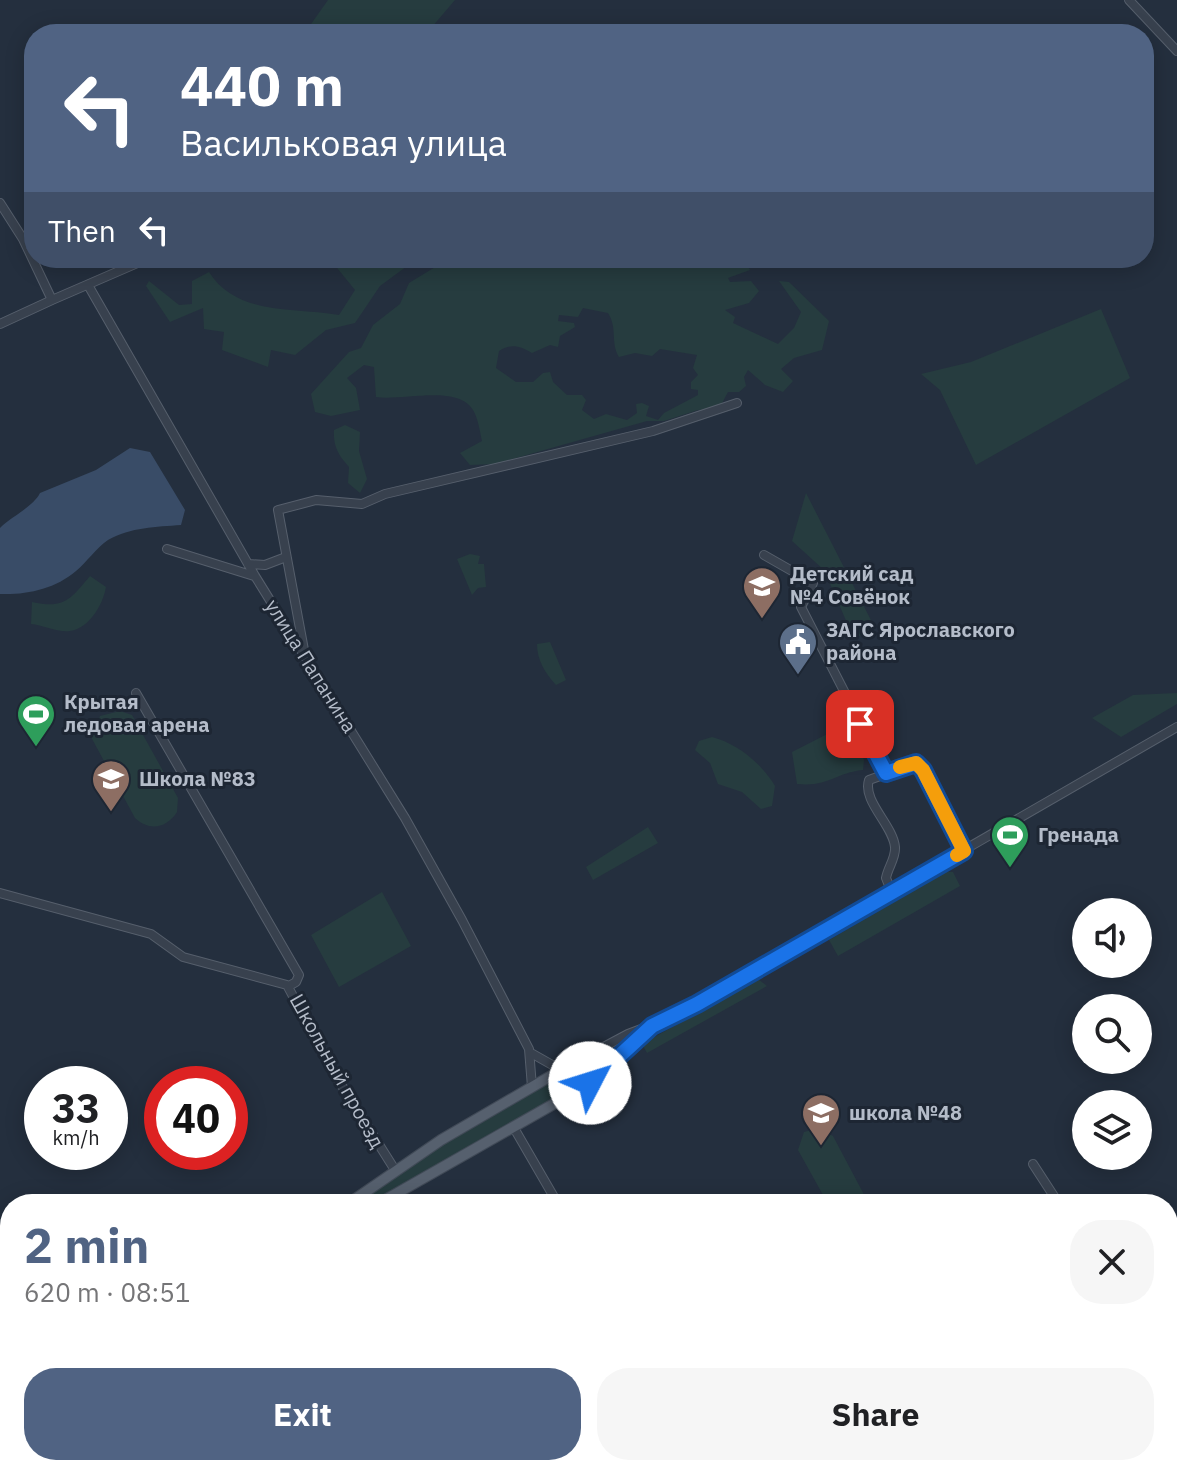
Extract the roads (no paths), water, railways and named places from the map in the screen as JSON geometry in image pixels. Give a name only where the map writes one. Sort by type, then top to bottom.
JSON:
[{"type":"main road","points":[[364,1194],[395,1170],[568,1066],[576,1064],[585,1069],[588,1079],[583,1088],[396,1194]]},
{"type":"street","points":[[1129,0],[1152,24]]},
{"type":"street","points":[[1154,27],[1177,51]]},
{"type":"street","points":[[0,203],[24,242]]},
{"type":"street","points":[[36,268],[52,300]]},
{"type":"street","points":[[0,324],[126,268]]},
{"type":"street","name":"улица Папанина","points":[[88,285],[255,576],[405,818],[529,1049],[533,1067],[532,1087]]},
{"type":"street","points":[[306,658],[278,510],[316,500],[349,506],[362,504],[385,494],[653,431],[737,403]]},
{"type":"street","points":[[167,549],[255,576]]},
{"type":"street","points":[[764,555],[813,583],[801,607],[886,773]]},
{"type":"street","points":[[248,564],[265,565],[286,557]]},
{"type":"street","points":[[136,693],[299,975],[296,982],[289,986]]},
{"type":"street","points":[[529,1049],[553,1065],[568,1066],[628,1034],[652,1026],[892,893],[1177,727]]},
{"type":"street","points":[[892,893],[886,878],[895,857],[895,844],[867,787],[869,780],[916,763],[964,851]]},
{"type":"street","name":"Школьный проезд","points":[[0,893],[151,934],[183,957],[289,986],[337,1078],[395,1170]]},
{"type":"street","points":[[583,1088],[631,1049],[652,1026]]},
{"type":"street","points":[[514,1128],[552,1194]]},
{"type":"street","points":[[1033,1164],[1052,1194]]},
{"type":"water","points":[[130,448],[150,452],[185,510],[181,525],[126,532],[108,540],[76,571],[59,582],[30,592],[0,594],[0,528],[40,493],[96,470]]},
{"type":"place","name":"Детский сад №4 Совёнок","points":[[762,620]]},
{"type":"place","name":"ЗАГС Ярославского района","points":[[798,676]]},
{"type":"place","name":"Крытая ледовая арена","points":[[36,748]]},
{"type":"place","name":"Школа №83","points":[[111,813]]},
{"type":"place","name":"Гренада","points":[[1010,869]]},
{"type":"place","name":"школа №48","points":[[821,1147]]}]
